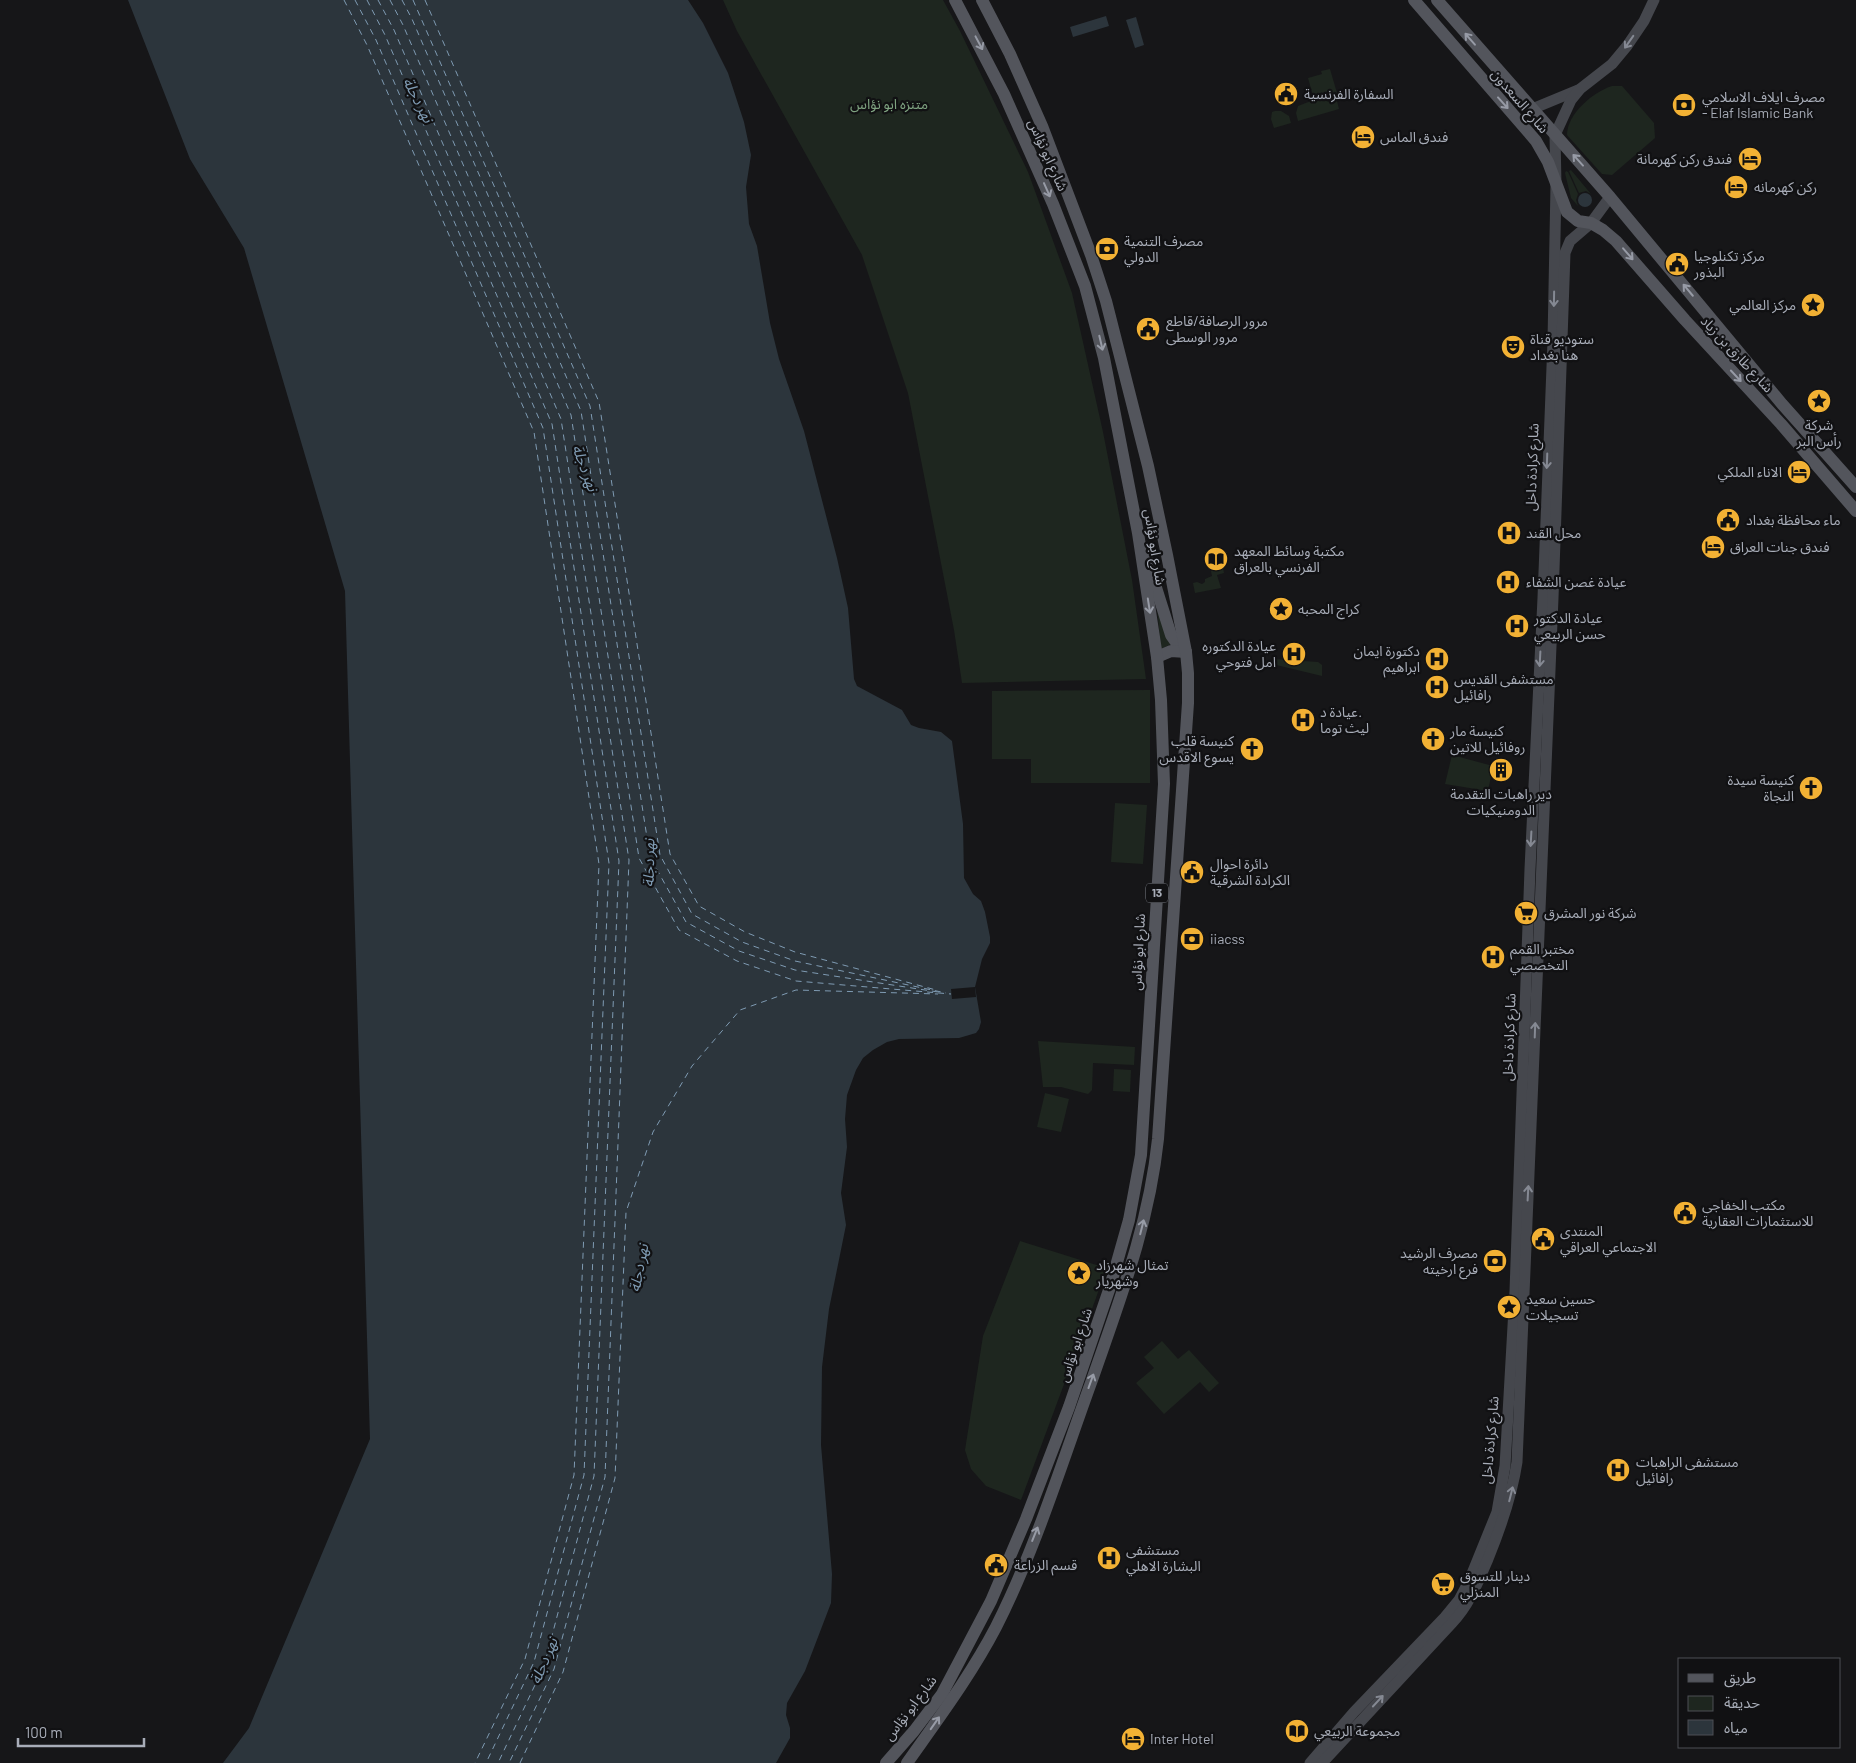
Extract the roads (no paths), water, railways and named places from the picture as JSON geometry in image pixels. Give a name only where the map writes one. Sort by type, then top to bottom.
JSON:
[{"type":"main road","name":"شارع ابو نؤاس","points":[[907,1763],[952,1699],[961,1673],[1026,1519],[1069,1407],[1115,1272],[1134,1199],[1141,1155],[1164,797],[1161,700],[1157,657],[1134,510],[1104,358],[1085,286],[1053,204],[1004,94],[955,0]]},
{"type":"main road","name":"شارع ابو نؤاس","points":[[886,1763],[988,1641],[1003,1612],[1046,1506],[1125,1287],[1144,1221],[1156,1154],[1188,703],[1186,652],[1156,504],[1116,336],[1096,268],[1042,126],[1010,54],[982,0]]},
{"type":"main road","name":"شارع السعدون","points":[[1414,0],[1536,141],[1548,162],[1567,212],[1578,221],[1591,223]]},
{"type":"main road","name":"شارع السعدون","points":[[1437,0],[1610,197]]},
{"type":"main road","points":[[1532,108],[1580,89],[1612,64],[1631,40],[1654,0]]},
{"type":"main road","points":[[1555,135],[1565,111],[1580,89]]},
{"type":"main road","name":"شارع كرادة داخل","points":[[1310,1763],[1354,1712],[1459,1600],[1469,1581],[1497,1512],[1505,1466],[1515,1292],[1530,869],[1553,341],[1555,135]]},
{"type":"main road","name":"شارع كرادة داخل","points":[[1322,1763],[1466,1606],[1474,1592],[1503,1521],[1517,1462],[1553,608],[1565,253],[1570,241],[1591,223],[1610,197]]},
{"type":"main road","name":"شارع طارق بن زياد","points":[[1610,197],[1782,404],[1856,488]]},
{"type":"main road","name":"شارع طارق بن زياد","points":[[1591,223],[1616,241],[1684,320],[1781,424],[1856,511]]},
{"type":"main road","points":[[1134,510],[1156,504]]},
{"type":"main road","points":[[1141,550],[1150,563],[1171,635],[1186,652]]},
{"type":"main road","points":[[1157,657],[1170,651],[1186,652]]},
{"type":"water","name":"نهر دجلة","points":[[128,0],[688,0],[703,23],[728,73],[744,122],[751,155],[746,187],[749,224],[757,246],[770,323],[779,359],[804,431],[837,558],[848,608],[854,679],[857,686],[902,710],[911,725],[941,732],[952,741],[963,824],[964,878],[973,894],[981,901],[990,937],[990,943],[982,959],[975,987],[981,1022],[976,1033],[959,1038],[899,1039],[887,1042],[863,1058],[856,1070],[847,1095],[845,1119],[847,1147],[841,1193],[846,1225],[829,1309],[822,1367],[821,1445],[832,1574],[831,1603],[805,1671],[787,1703],[786,1715],[790,1728],[790,1738],[776,1763],[223,1763],[249,1728],[370,1439],[345,591],[244,248],[190,159]]},
{"type":"water","points":[[1106,16],[1109,26],[1073,37],[1070,27]]},
{"type":"water","points":[[1136,17],[1144,45],[1135,48],[1126,20]]},
{"type":"water","points":[[1582,193],[1588,193],[1592,200],[1588,207],[1582,207],[1578,203],[1578,197]]},
{"type":"place","name":"السفارة الفرنسية","points":[[1286,94]]},
{"type":"place","name":"مصرف ايلاف الاسلامي - Elaf Islamic Bank","points":[[1684,105]]},
{"type":"place","name":"فندق الماس","points":[[1363,137]]},
{"type":"place","name":"فندق ركن كهرمانة","points":[[1750,159]]},
{"type":"place","name":"ركن كهرمانه","points":[[1736,187]]},
{"type":"place","name":"مصرف التنمية الدولي","points":[[1107,249]]},
{"type":"place","name":"مركز تكنلوجيا البذور","points":[[1677,264]]},
{"type":"place","name":"مركز العالمي","points":[[1813,305]]},
{"type":"place","name":"مرور الرصافة/قاطع مرور الوسطى","points":[[1148,329]]},
{"type":"place","name":"ستوديو قناة هنا بغداد","points":[[1513,347]]},
{"type":"place","name":"شركة رأس البر","points":[[1819,401]]},
{"type":"place","name":"الاناء الملكي","points":[[1799,472]]},
{"type":"place","name":"ماء محافظة بغداد","points":[[1728,520]]},
{"type":"place","name":"محل القند","points":[[1509,533]]},
{"type":"place","name":"فندق جنات العراق","points":[[1713,547]]},
{"type":"place","name":"مكتبة وسائط المعهد الفرنسي بالعراق","points":[[1216,559]]},
{"type":"place","name":"عيادة غصن الشفاء","points":[[1508,582]]},
{"type":"place","name":"كراج المحبه","points":[[1281,609]]},
{"type":"place","name":"عيادة الدكتور حسن الربيعي","points":[[1517,626]]},
{"type":"place","name":"عيادة الدكتوره امل فتوحي","points":[[1294,654]]},
{"type":"place","name":"دكتورة ايمان ابراهيم","points":[[1437,659]]},
{"type":"place","name":"مستشفى القديس رافائيل","points":[[1437,687]]},
{"type":"place","name":"عيادة د. ليث توما","points":[[1303,720]]},
{"type":"place","name":"كنيسة مار روفائيل للاتين","points":[[1433,739]]},
{"type":"place","name":"كنيسة قلب يسوع الاقدس","points":[[1252,749]]},
{"type":"place","name":"دير راهبات التقدمة الدومنيكيات","points":[[1501,770]]},
{"type":"place","name":"كنيسة سيدة النجاة","points":[[1811,788]]},
{"type":"place","name":"دائرة احوال الكرادة الشرقية","points":[[1192,872]]},
{"type":"place","name":"شركة نور المشرق","points":[[1526,913]]},
{"type":"place","name":"iiacss","points":[[1192,939]]},
{"type":"place","name":"مختبر القمم التخصصي","points":[[1493,957]]},
{"type":"place","name":"مكتب الخفاجي للاستثمارات العقارية","points":[[1685,1213]]},
{"type":"place","name":"المنتدى الاجتماعي العراقي","points":[[1543,1239]]},
{"type":"place","name":"مصرف الرشيد فرع ارخيته","points":[[1495,1261]]},
{"type":"place","name":"تمثال شهرزاد وشهريار","points":[[1079,1273]]},
{"type":"place","name":"حسين سعيد تسجيلات","points":[[1509,1307]]},
{"type":"place","name":"مستشفى الراهبات رافائيل","points":[[1618,1470]]},
{"type":"place","name":"مستشفى البشارة الاهلي","points":[[1109,1558]]},
{"type":"place","name":"قسم الزراعة","points":[[996,1565]]},
{"type":"place","name":"دينار للتسوق المنزلي","points":[[1443,1584]]},
{"type":"place","name":"مجموعة الربيعي","points":[[1297,1731]]},
{"type":"place","name":"Inter Hotel","points":[[1133,1739]]},
{"type":"park label","name":"متنزه ابو نؤاس","points":[[889,104]]}]
